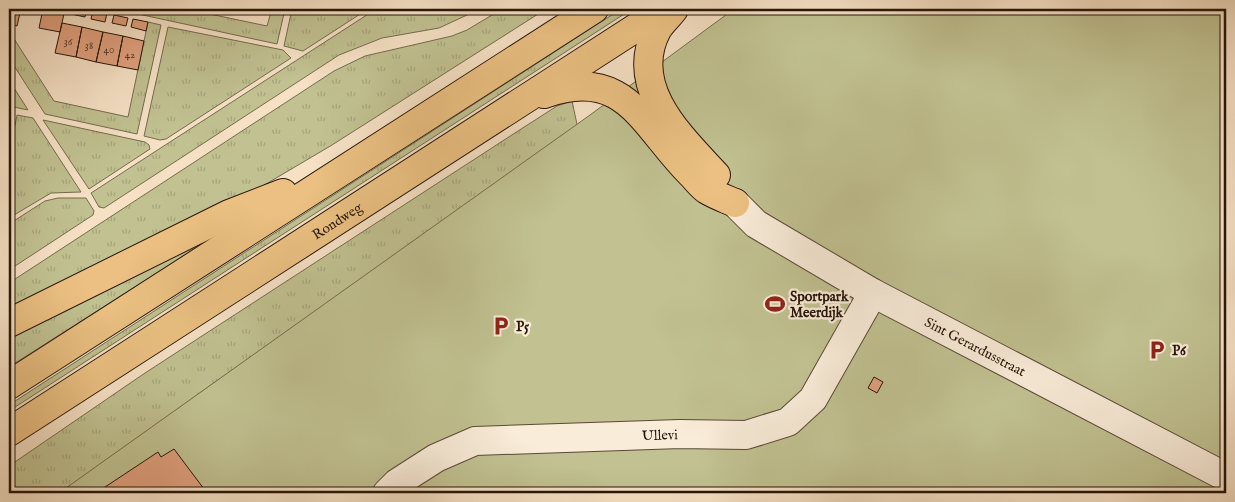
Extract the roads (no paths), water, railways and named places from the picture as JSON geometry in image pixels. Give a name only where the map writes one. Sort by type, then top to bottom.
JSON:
[{"type":"main road","points":[[9,385],[594,9]]},
{"type":"main road","name":"Rondweg","points":[[9,432],[665,9]]},
{"type":"main road","points":[[674,9],[657,30],[648,57],[648,81],[658,105],[718,177],[735,203]]},
{"type":"main road","points":[[523,101],[567,86],[595,86],[612,91],[634,108],[670,154],[707,190],[735,203]]},
{"type":"main road","points":[[9,322],[229,214],[338,172]]},
{"type":"main road","points":[[9,443],[48,406]]},
{"type":"street","name":"Sint Gerardusstraat","points":[[735,203],[756,224],[874,293],[1226,477]]},
{"type":"street","name":"Ullevi","points":[[387,493],[398,482],[436,458],[475,441],[680,434],[746,435],[788,422],[814,399],[874,293]]},
{"type":"place","name":"Sportpark Meerdijk","points":[[775,304]]},
{"type":"place","name":"P5","points":[[501,326]]},
{"type":"place","name":"P6","points":[[1157,350]]}]
